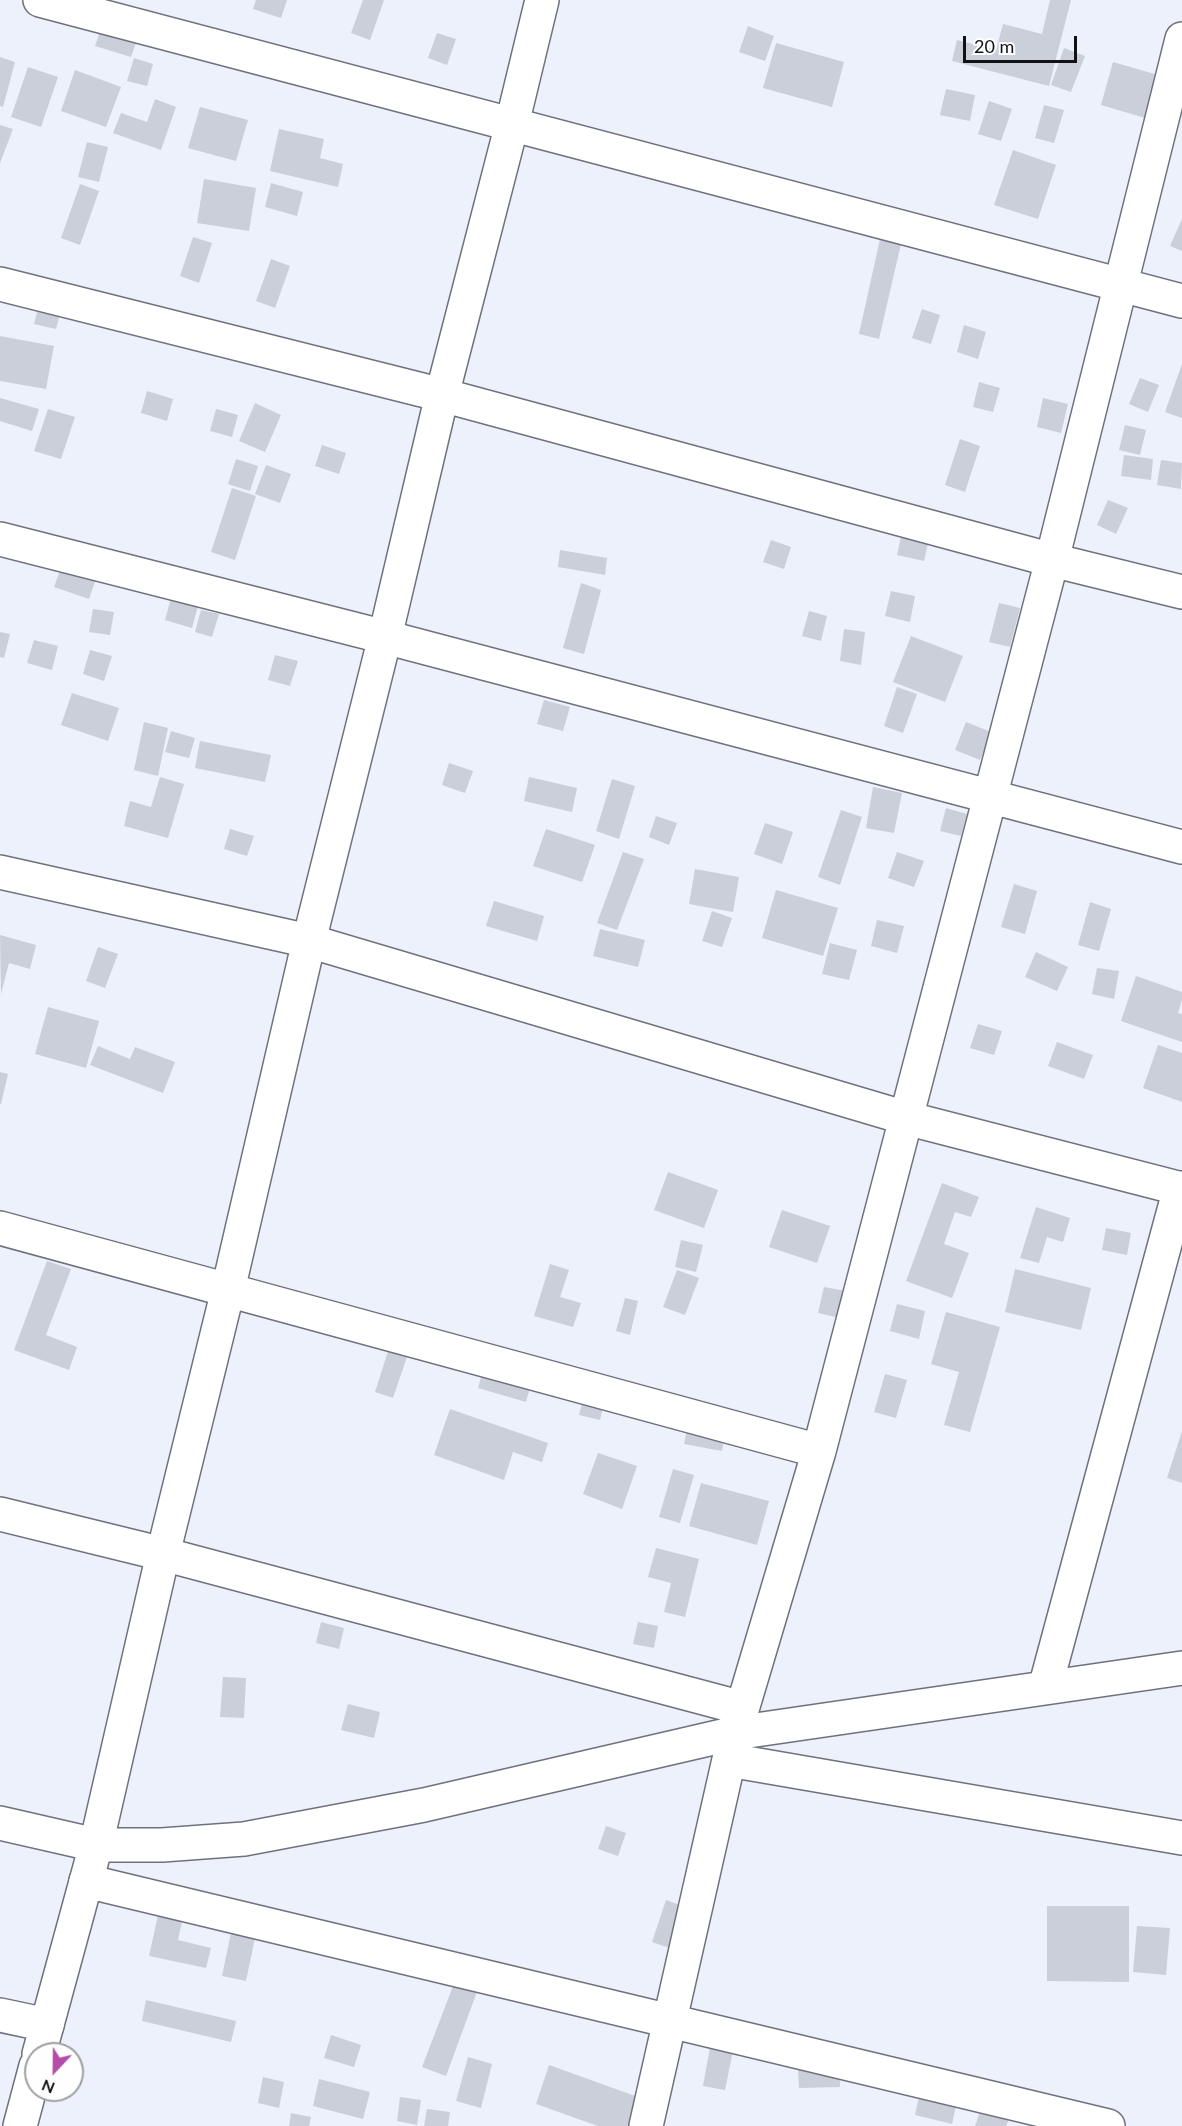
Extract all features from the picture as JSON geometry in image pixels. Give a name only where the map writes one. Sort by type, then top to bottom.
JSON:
[{"type":"street","points":[[40,0],[1182,301]]},
{"type":"street","points":[[0,2015],[43,2040],[96,1845],[309,941],[385,638],[442,395],[542,0]]},
{"type":"street","points":[[646,2126],[735,1733],[819,1451],[1052,560],[1182,39]]},
{"type":"street","points":[[0,284],[442,395],[1052,560],[1182,592]]},
{"type":"street","points":[[0,539],[1182,847]]},
{"type":"street","points":[[0,872],[309,941],[906,1118],[1181,1188],[1045,1688]]},
{"type":"street","points":[[0,1228],[819,1451]]},
{"type":"street","points":[[0,1514],[163,1554],[735,1733],[1182,1838]]},
{"type":"street","points":[[0,1823],[96,1845],[162,1845],[244,1839],[424,1805],[735,1733],[1182,1668]]},
{"type":"street","points":[[86,1881],[1108,2126]]},
{"type":"street","points":[[20,2126],[26,2102]]},
{"type":"building","points":[[256,0],[287,0],[281,18],[253,9]]},
{"type":"building","points":[[363,0],[384,0],[370,40],[351,33]]},
{"type":"building","points":[[1050,0],[1071,0],[1049,86],[952,61],[957,40],[996,50],[1003,24],[1042,34]]},
{"type":"building","points":[[102,26],[138,37],[131,57],[95,46]]},
{"type":"building","points":[[748,26],[774,36],[765,61],[739,52]]},
{"type":"building","points":[[437,33],[456,39],[447,65],[428,58]]},
{"type":"building","points":[[776,43],[844,62],[832,107],[763,88]]},
{"type":"building","points":[[1064,48],[1085,56],[1071,92],[1051,85]]},
{"type":"building","points":[[0,57],[15,62],[3,107],[0,106]]},
{"type":"building","points":[[134,58],[153,64],[147,86],[127,81]]},
{"type":"building","points":[[1113,62],[1158,75],[1145,118],[1101,105]]},
{"type":"building","points":[[28,67],[58,77],[41,127],[11,117]]},
{"type":"building","points":[[75,70],[121,87],[106,127],[61,111]]},
{"type":"building","points":[[946,89],[975,95],[970,121],[940,115]]},
{"type":"building","points":[[155,99],[176,107],[161,150],[113,133],[121,113],[147,122]]},
{"type":"building","points":[[989,101],[1012,109],[1001,141],[978,134]]},
{"type":"building","points":[[1044,105],[1064,110],[1054,143],[1035,138]]},
{"type":"building","points":[[200,107],[248,120],[236,161],[188,148]]},
{"type":"building","points":[[0,125],[13,129],[0,163]]},
{"type":"building","points":[[279,129],[324,139],[320,158],[343,164],[338,187],[270,171]]},
{"type":"building","points":[[87,142],[108,147],[99,182],[78,177]]},
{"type":"building","points":[[1013,150],[1056,165],[1038,219],[994,205]]},
{"type":"building","points":[[204,179],[256,188],[249,231],[197,223]]},
{"type":"building","points":[[271,183],[303,192],[297,216],[265,207]]},
{"type":"building","points":[[80,184],[99,191],[80,245],[61,238]]},
{"type":"building","points":[[1182,219],[1182,251],[1170,246]]},
{"type":"building","points":[[193,237],[212,243],[199,283],[180,276]]},
{"type":"building","points":[[880,239],[901,244],[879,339],[859,334]]},
{"type":"building","points":[[271,259],[290,266],[275,308],[256,301]]},
{"type":"building","points":[[40,301],[62,306],[56,329],[34,324]]},
{"type":"building","points":[[922,309],[940,315],[931,344],[912,338]]},
{"type":"building","points":[[964,325],[986,332],[978,359],[957,352]]},
{"type":"building","points":[[0,336],[54,346],[46,389],[0,381]]},
{"type":"building","points":[[1182,364],[1182,418],[1165,412]]},
{"type":"building","points":[[1140,378],[1159,385],[1148,412],[1129,404]]},
{"type":"building","points":[[979,382],[1000,388],[993,412],[973,407]]},
{"type":"building","points":[[147,391],[173,399],[167,421],[141,413]]},
{"type":"building","points":[[0,398],[39,409],[32,431],[0,421]]},
{"type":"building","points":[[1043,398],[1068,404],[1061,433],[1037,427]]},
{"type":"building","points":[[255,403],[281,415],[265,452],[239,441]]},
{"type":"building","points":[[48,409],[75,417],[61,459],[34,451]]},
{"type":"building","points":[[216,409],[238,415],[232,437],[210,431]]},
{"type":"building","points":[[1125,425],[1146,430],[1140,455],[1119,450]]},
{"type":"building","points":[[960,439],[980,446],[965,492],[945,485]]},
{"type":"building","points":[[322,445],[346,453],[339,474],[315,466]]},
{"type":"building","points":[[1124,455],[1153,459],[1151,480],[1121,476]]},
{"type":"building","points":[[236,459],[258,466],[250,491],[228,484]]},
{"type":"building","points":[[1161,460],[1182,463],[1181,489],[1157,485]]},
{"type":"building","points":[[266,465],[291,474],[280,503],[255,494]]},
{"type":"building","points":[[232,488],[256,496],[235,560],[211,552]]},
{"type":"building","points":[[1108,500],[1128,508],[1116,534],[1097,525]]},
{"type":"building","points":[[902,532],[929,539],[924,561],[897,555]]},
{"type":"building","points":[[771,540],[791,547],[784,569],[763,562]]},
{"type":"building","points":[[560,550],[607,558],[605,575],[558,567]]},
{"type":"building","points":[[61,568],[96,579],[89,599],[54,587]]},
{"type":"building","points":[[581,583],[601,590],[584,654],[563,648]]},
{"type":"building","points":[[891,591],[915,596],[910,622],[885,616]]},
{"type":"building","points":[[171,598],[198,606],[192,628],[165,620]]},
{"type":"building","points":[[999,603],[1020,608],[1010,647],[989,642]]},
{"type":"building","points":[[93,609],[114,612],[110,635],[89,632]]},
{"type":"building","points":[[201,610],[219,614],[212,637],[195,632]]},
{"type":"building","points":[[809,611],[827,616],[821,641],[802,636]]},
{"type":"building","points":[[844,629],[865,632],[861,665],[840,661]]},
{"type":"building","points":[[0,632],[10,634],[4,658],[0,657]]},
{"type":"building","points":[[911,636],[963,656],[945,702],[893,682]]},
{"type":"building","points":[[34,640],[58,646],[52,670],[27,663]]},
{"type":"building","points":[[90,650],[112,656],[104,681],[83,674]]},
{"type":"building","points":[[275,655],[298,661],[290,686],[268,680]]},
{"type":"building","points":[[897,687],[917,694],[903,733],[884,726]]},
{"type":"building","points":[[72,693],[119,708],[108,741],[61,725]]},
{"type":"building","points":[[544,700],[570,707],[563,731],[537,724]]},
{"type":"building","points":[[144,722],[168,728],[158,776],[134,770]]},
{"type":"building","points":[[966,722],[991,732],[980,760],[955,750]]},
{"type":"building","points":[[171,731],[195,738],[189,758],[165,752]]},
{"type":"building","points":[[200,741],[271,755],[265,782],[195,768]]},
{"type":"building","points":[[449,763],[473,771],[465,793],[442,785]]},
{"type":"building","points":[[160,777],[184,784],[168,838],[124,826],[130,801],[151,807]]},
{"type":"building","points":[[529,777],[577,788],[572,812],[524,801]]},
{"type":"building","points":[[612,779],[635,786],[619,839],[596,831]]},
{"type":"building","points":[[873,787],[902,793],[894,833],[866,828]]},
{"type":"building","points":[[946,808],[967,814],[961,836],[940,831]]},
{"type":"building","points":[[841,810],[862,817],[840,885],[818,877]]},
{"type":"building","points":[[656,816],[677,823],[669,845],[649,837]]},
{"type":"building","points":[[765,823],[793,832],[782,864],[754,854]]},
{"type":"building","points":[[230,829],[254,836],[247,856],[224,849]]},
{"type":"building","points":[[546,829],[595,845],[582,882],[533,866]]},
{"type":"building","points":[[623,852],[644,859],[617,930],[597,923]]},
{"type":"building","points":[[897,852],[924,861],[914,887],[888,878]]},
{"type":"building","points":[[695,869],[739,877],[733,912],[689,904]]},
{"type":"building","points":[[1014,884],[1037,891],[1025,934],[1001,927]]},
{"type":"building","points":[[776,890],[838,908],[823,956],[762,938]]},
{"type":"building","points":[[494,901],[544,916],[537,941],[486,926]]},
{"type":"building","points":[[1090,902],[1111,909],[1099,951],[1078,945]]},
{"type":"building","points":[[712,911],[732,918],[722,947],[702,941]]},
{"type":"building","points":[[877,920],[904,926],[897,953],[871,946]]},
{"type":"building","points":[[600,929],[645,940],[638,967],[593,956]]},
{"type":"building","points":[[0,935],[36,945],[30,969],[9,963],[1,994]]},
{"type":"building","points":[[830,943],[857,950],[849,980],[822,974]]},
{"type":"building","points":[[98,947],[118,954],[105,988],[86,981]]},
{"type":"building","points":[[1036,952],[1068,967],[1057,991],[1025,977]]},
{"type":"building","points":[[1097,968],[1119,971],[1114,999],[1092,994]]},
{"type":"building","points":[[1136,976],[1182,992],[1178,1013],[1182,1014],[1182,1042],[1121,1021]]},
{"type":"building","points":[[48,1007],[99,1021],[86,1068],[35,1054]]},
{"type":"building","points":[[978,1024],[1002,1031],[994,1055],[970,1048]]},
{"type":"building","points":[[1057,1042],[1093,1055],[1084,1079],[1048,1066]]},
{"type":"building","points":[[1158,1045],[1182,1053],[1182,1102],[1143,1088]]},
{"type":"building","points":[[98,1046],[130,1059],[135,1047],[175,1062],[163,1093],[90,1065]]},
{"type":"building","points":[[0,1072],[8,1074],[1,1104],[0,1104]]},
{"type":"building","points":[[668,1172],[718,1190],[704,1228],[654,1210]]},
{"type":"building","points":[[942,1183],[979,1197],[971,1217],[955,1212],[944,1244],[969,1253],[952,1298],[906,1281]]},
{"type":"building","points":[[1036,1207],[1070,1218],[1063,1242],[1047,1237],[1039,1263],[1020,1258]]},
{"type":"building","points":[[782,1210],[830,1226],[817,1263],[769,1247]]},
{"type":"building","points":[[1106,1228],[1131,1233],[1127,1255],[1102,1250]]},
{"type":"building","points":[[681,1240],[703,1245],[696,1272],[675,1267]]},
{"type":"building","points":[[47,1261],[71,1269],[46,1335],[77,1347],[69,1370],[14,1350]]},
{"type":"building","points":[[550,1264],[569,1270],[560,1297],[581,1303],[573,1327],[534,1316]]},
{"type":"building","points":[[1015,1269],[1091,1288],[1081,1330],[1005,1312]]},
{"type":"building","points":[[677,1270],[699,1278],[685,1315],[663,1307]]},
{"type":"building","points":[[824,1287],[846,1291],[840,1318],[818,1313]]},
{"type":"building","points":[[625,1298],[638,1301],[630,1335],[616,1331]]},
{"type":"building","points":[[897,1304],[925,1311],[919,1339],[890,1331]]},
{"type":"building","points":[[946,1312],[1000,1327],[970,1432],[944,1425],[959,1372],[931,1364]]},
{"type":"building","points":[[390,1345],[409,1351],[393,1398],[375,1392]]},
{"type":"building","points":[[484,1367],[532,1380],[526,1402],[478,1388]]},
{"type":"building","points":[[885,1374],[907,1380],[896,1418],[874,1412]]},
{"type":"building","points":[[585,1393],[605,1398],[600,1420],[579,1415]]},
{"type":"building","points":[[450,1409],[548,1443],[542,1462],[513,1452],[504,1480],[434,1455]]},
{"type":"building","points":[[689,1420],[726,1427],[722,1451],[684,1444]]},
{"type":"building","points":[[1182,1431],[1182,1483],[1167,1478]]},
{"type":"building","points":[[598,1453],[637,1466],[622,1509],[583,1494]]},
{"type":"building","points":[[673,1469],[694,1475],[680,1523],[659,1517]]},
{"type":"building","points":[[701,1483],[769,1501],[757,1545],[689,1526]]},
{"type":"building","points":[[656,1548],[699,1559],[685,1617],[664,1612],[671,1583],[648,1577]]},
{"type":"building","points":[[321,1622],[344,1628],[339,1649],[316,1643]]},
{"type":"building","points":[[638,1622],[658,1626],[654,1648],[633,1644]]},
{"type":"building","points":[[223,1677],[246,1678],[244,1718],[220,1717]]},
{"type":"building","points":[[348,1704],[380,1712],[374,1738],[341,1730]]},
{"type":"building","points":[[606,1826],[626,1833],[618,1856],[598,1849]]},
{"type":"building","points":[[666,1900],[689,1908],[675,1950],[652,1942]]},
{"type":"building","points":[[160,1906],[184,1912],[178,1940],[211,1948],[206,1968],[149,1956]]},
{"type":"building","points":[[1047,1906],[1129,1906],[1129,1982],[1047,1981]]},
{"type":"building","points":[[1137,1926],[1170,1928],[1166,1975],[1133,1972]]},
{"type":"building","points":[[232,1928],[256,1933],[246,1981],[222,1976]]},
{"type":"building","points":[[455,1981],[478,1989],[446,2076],[422,2067]]},
{"type":"building","points":[[146,2000],[236,2021],[231,2042],[142,2021]]},
{"type":"building","points":[[331,2035],[361,2045],[354,2067],[324,2058]]},
{"type":"building","points":[[710,2047],[733,2051],[725,2090],[703,2086]]},
{"type":"building","points":[[468,2057],[492,2064],[481,2108],[456,2101]]},
{"type":"building","points":[[549,2065],[638,2097],[628,2126],[598,2126],[536,2104]]},
{"type":"building","points":[[798,2069],[840,2069],[840,2087],[799,2088]]},
{"type":"building","points":[[263,2077],[284,2082],[279,2108],[258,2103]]},
{"type":"building","points":[[319,2079],[370,2092],[363,2119],[313,2106]]},
{"type":"building","points":[[920,2092],[957,2101],[952,2124],[915,2115]]},
{"type":"building","points":[[400,2097],[421,2100],[417,2125],[397,2121]]},
{"type":"building","points":[[982,2106],[1010,2117],[1006,2126],[975,2126]]},
{"type":"building","points":[[427,2109],[450,2112],[448,2126],[424,2126]]},
{"type":"building","points":[[291,2113],[311,2117],[309,2126],[289,2126]]}]
